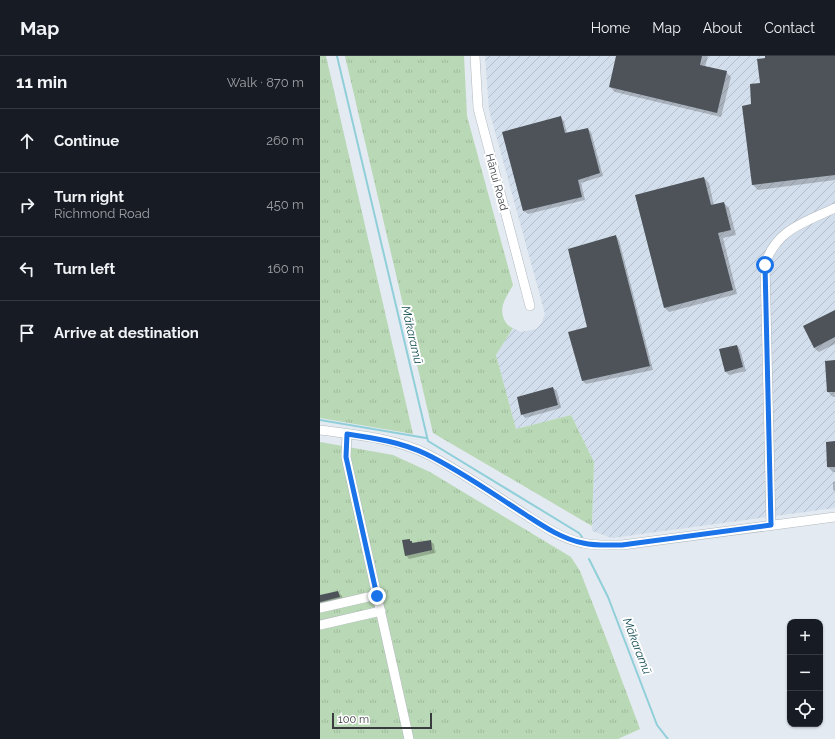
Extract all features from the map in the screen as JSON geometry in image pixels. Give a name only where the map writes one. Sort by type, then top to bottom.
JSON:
[{"type":"street","name":"Hānui Road","points":[[475,56],[478,108],[530,306]]},
{"type":"street","points":[[771,525],[765,265],[768,254],[776,242],[789,230],[835,208]]},
{"type":"street","points":[[320,430],[395,442],[426,454],[544,526],[574,541],[583,543],[602,546],[622,545],[835,517]]},
{"type":"street","points":[[347,434],[346,457],[409,739]]},
{"type":"street","points":[[320,608],[377,596]]},
{"type":"street","points":[[320,625],[381,612]]},
{"type":"shaded area","points":[[485,56],[835,56],[835,508],[612,538],[592,531],[594,462],[571,415],[516,429],[496,355],[513,328],[521,332],[536,329],[541,324],[545,314],[489,110]]},
{"type":"green space","points":[[320,56],[326,56],[413,434],[320,418]]},
{"type":"green space","points":[[345,56],[464,56],[467,116],[513,285],[504,301],[502,314],[508,326],[513,328],[496,355],[516,429],[571,415],[594,462],[592,526],[433,433]]},
{"type":"green space","points":[[320,442],[393,455],[430,472],[571,557],[580,571],[640,729],[618,739],[320,739]]},
{"type":"building","points":[[616,56],[702,56],[700,65],[727,71],[717,113],[609,87]]},
{"type":"building","points":[[765,56],[835,56],[835,175],[752,185],[742,106],[751,104],[750,84],[760,83],[757,59],[765,58]]},
{"type":"building","points":[[561,116],[565,133],[588,128],[600,173],[578,180],[582,197],[523,211],[502,132]]},
{"type":"building","points":[[704,177],[711,205],[724,202],[731,230],[718,233],[733,290],[664,308],[635,195]]},
{"type":"building","points":[[616,235],[650,366],[582,381],[568,332],[587,327],[568,249]]},
{"type":"building","points":[[835,310],[835,337],[814,348],[803,326]]},
{"type":"building","points":[[737,345],[743,367],[725,372],[719,349]]},
{"type":"building","points":[[835,360],[835,392],[827,392],[825,361]]},
{"type":"building","points":[[553,387],[558,405],[521,415],[517,397]]},
{"type":"building","points":[[835,441],[835,467],[827,467],[826,442]]},
{"type":"building","points":[[410,539],[412,543],[431,540],[432,550],[405,556],[402,540]]},
{"type":"building","points":[[338,591],[340,597],[320,602],[320,595]]},
{"type":"waterway","name":"Mākaramū","points":[[337,56],[428,441],[579,533],[582,537]]},
{"type":"waterway","points":[[320,420],[426,438]]},
{"type":"waterway","name":"Mākaramū","points":[[589,559],[608,597],[657,725],[668,739]]},
{"type":"route","points":[[377,596],[346,457],[347,434],[395,442],[426,454],[544,526],[574,541],[592,545],[622,545],[771,525],[765,265]]}]
